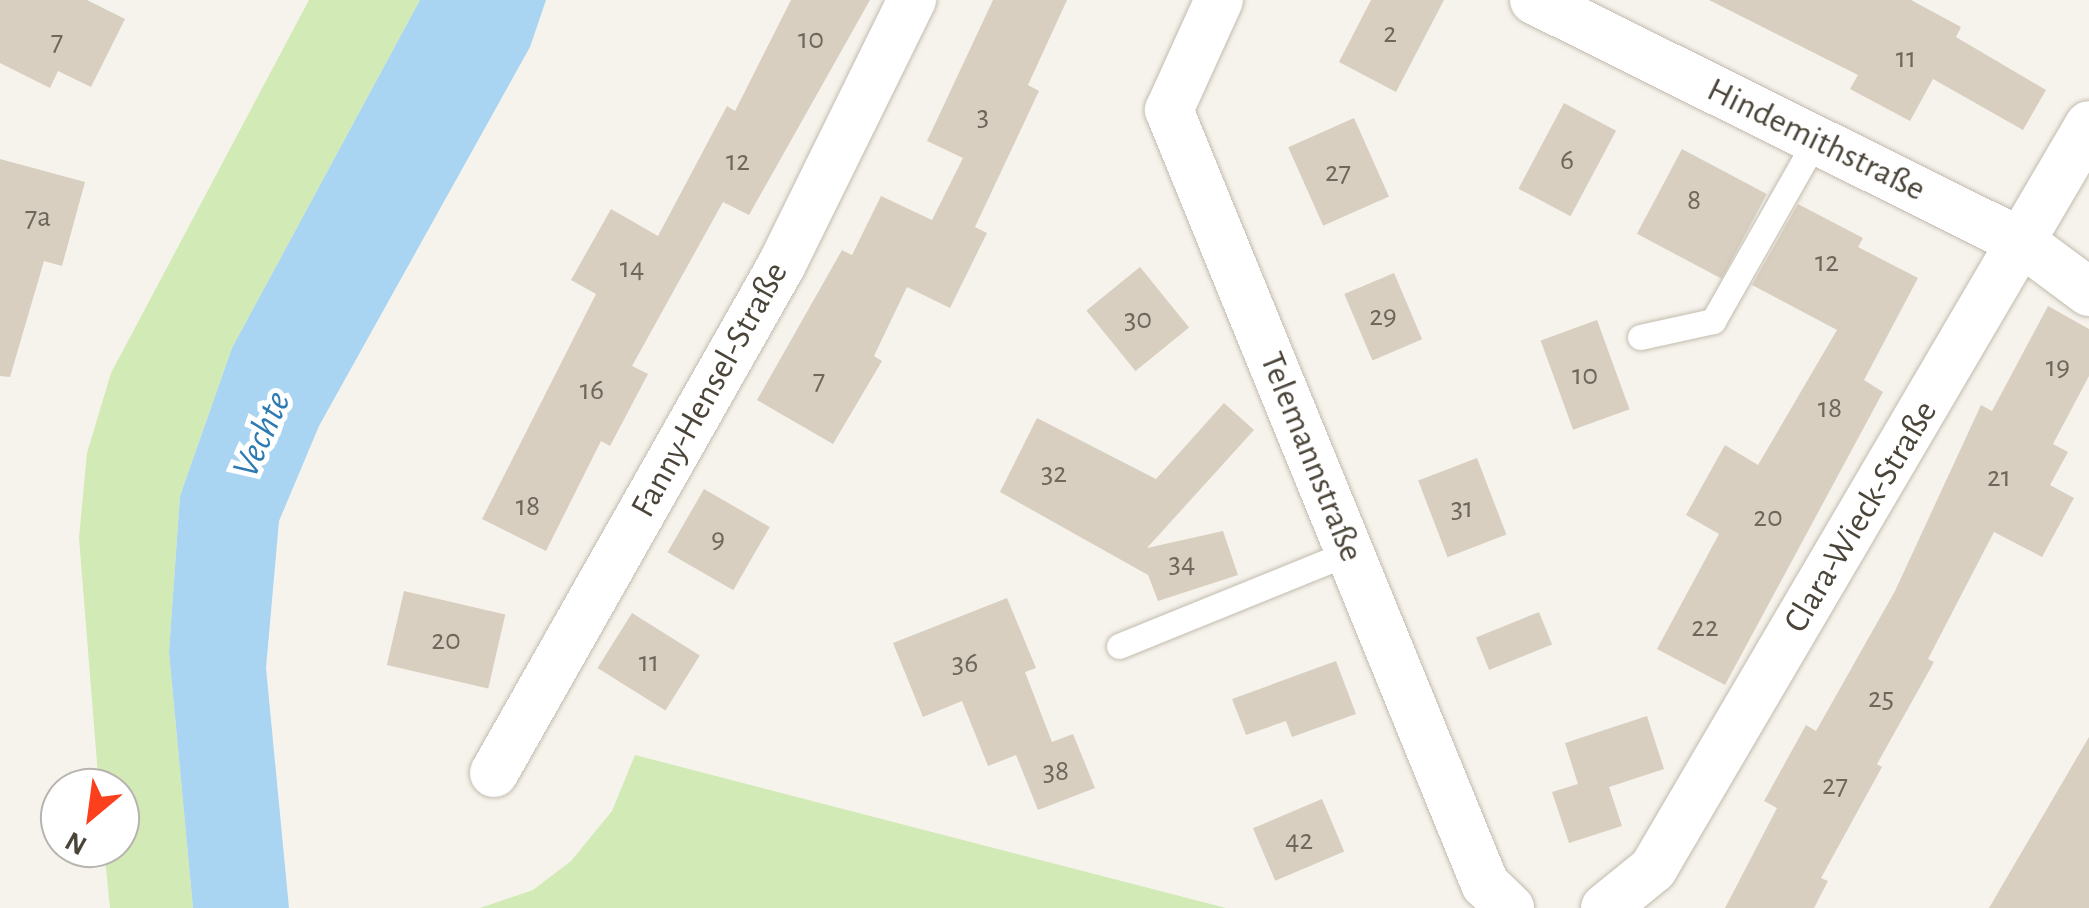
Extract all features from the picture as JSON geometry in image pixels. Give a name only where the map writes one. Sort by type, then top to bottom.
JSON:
[{"type":"street","name":"Fanny-Hensel-Straße","points":[[494,773],[781,266],[912,0]]},
{"type":"street","name":"Telemannstraße","points":[[1219,0],[1168,110],[1485,884],[1510,908]]},
{"type":"street","name":"Hindemithstraße","points":[[1534,0],[2023,243],[2089,292]]},
{"type":"street","name":"Clara-Wieck-Straße","points":[[1612,903],[1653,870],[2089,125]]},
{"type":"lane","points":[[1640,337],[1713,321],[1816,140]]},
{"type":"lane","points":[[1119,646],[1350,552]]},
{"type":"green space","points":[[309,0],[420,0],[232,348],[180,496],[169,652],[193,908],[110,908],[106,868],[140,868],[140,768],[97,768],[79,538],[87,453],[111,373]]},
{"type":"green space","points":[[635,755],[1226,908],[480,908],[533,890],[571,861],[612,811]]},
{"type":"water","name":"Vechte","points":[[420,0],[546,0],[530,47],[319,426],[279,521],[266,668],[289,908],[193,908],[169,652],[180,496],[232,348]]},
{"type":"building","points":[[0,0],[87,0],[125,19],[91,87],[58,71],[50,88],[0,63]]},
{"type":"building","points":[[791,0],[870,0],[749,215],[723,202],[632,366],[648,374],[610,446],[601,441],[546,551],[482,519],[596,294],[571,280],[611,209],[658,236],[727,106],[735,111]]},
{"type":"building","points":[[993,0],[1067,0],[1028,85],[1039,91],[975,227],[987,233],[950,308],[907,287],[874,356],[882,361],[833,444],[757,400],[842,250],[852,255],[881,196],[932,220],[963,158],[927,141]]},
{"type":"building","points":[[1371,0],[1444,0],[1396,92],[1339,62]]},
{"type":"building","points":[[1709,0],[1911,0],[1961,27],[1956,37],[2046,90],[2023,130],[1933,79],[1910,121],[1850,89],[1858,75]]},
{"type":"building","points":[[1564,103],[1616,131],[1571,216],[1518,189]]},
{"type":"building","points":[[1354,118],[1389,197],[1323,226],[1288,147]]},
{"type":"building","points":[[1682,149],[1767,194],[1722,279],[1637,234]]},
{"type":"building","points":[[0,159],[85,182],[62,266],[44,261],[10,377],[0,376]]},
{"type":"building","points":[[1798,204],[1863,238],[1858,247],[1918,278],[1864,380],[1883,392],[1725,685],[1657,649],[1719,534],[1686,515],[1725,445],[1758,465],[1837,330],[1752,285]]},
{"type":"building","points":[[1140,267],[1189,328],[1135,371],[1086,310]]},
{"type":"building","points":[[1394,273],[1422,339],[1372,360],[1344,294]]},
{"type":"building","points":[[2048,306],[2089,329],[2089,376],[2053,444],[2068,452],[2050,485],[2074,498],[2042,557],[1994,532],[1928,659],[1934,662],[1877,764],[1882,767],[1821,878],[1828,881],[1814,908],[1725,908],[1777,808],[1764,801],[1806,725],[1816,731],[1895,591],[1981,405],[1992,411]]},
{"type":"building","points":[[1597,320],[1629,409],[1573,430],[1541,341]]},
{"type":"building","points":[[1224,403],[1254,430],[1147,548],[1223,531],[1238,575],[1158,601],[1148,575],[1000,492],[1037,418],[1156,479]]},
{"type":"building","points":[[1477,458],[1506,535],[1448,557],[1418,481]]},
{"type":"building","points":[[704,489],[770,527],[733,590],[668,552]]},
{"type":"building","points":[[404,591],[505,614],[488,688],[387,665]]},
{"type":"building","points":[[1007,598],[1036,668],[1025,672],[1052,742],[1073,734],[1095,788],[1038,810],[1016,755],[988,766],[962,701],[923,717],[893,643]]},
{"type":"building","points":[[1539,612],[1552,644],[1489,670],[1476,637]]},
{"type":"building","points":[[632,613],[700,655],[665,711],[598,668]]},
{"type":"building","points":[[1336,661],[1356,714],[1292,737],[1286,721],[1246,735],[1232,699]]},
{"type":"building","points":[[1647,716],[1664,769],[1609,787],[1622,826],[1569,843],[1552,792],[1578,784],[1565,743]]},
{"type":"building","points":[[2089,737],[2089,908],[1989,908]]},
{"type":"building","points":[[1322,799],[1344,851],[1275,881],[1253,828]]}]
